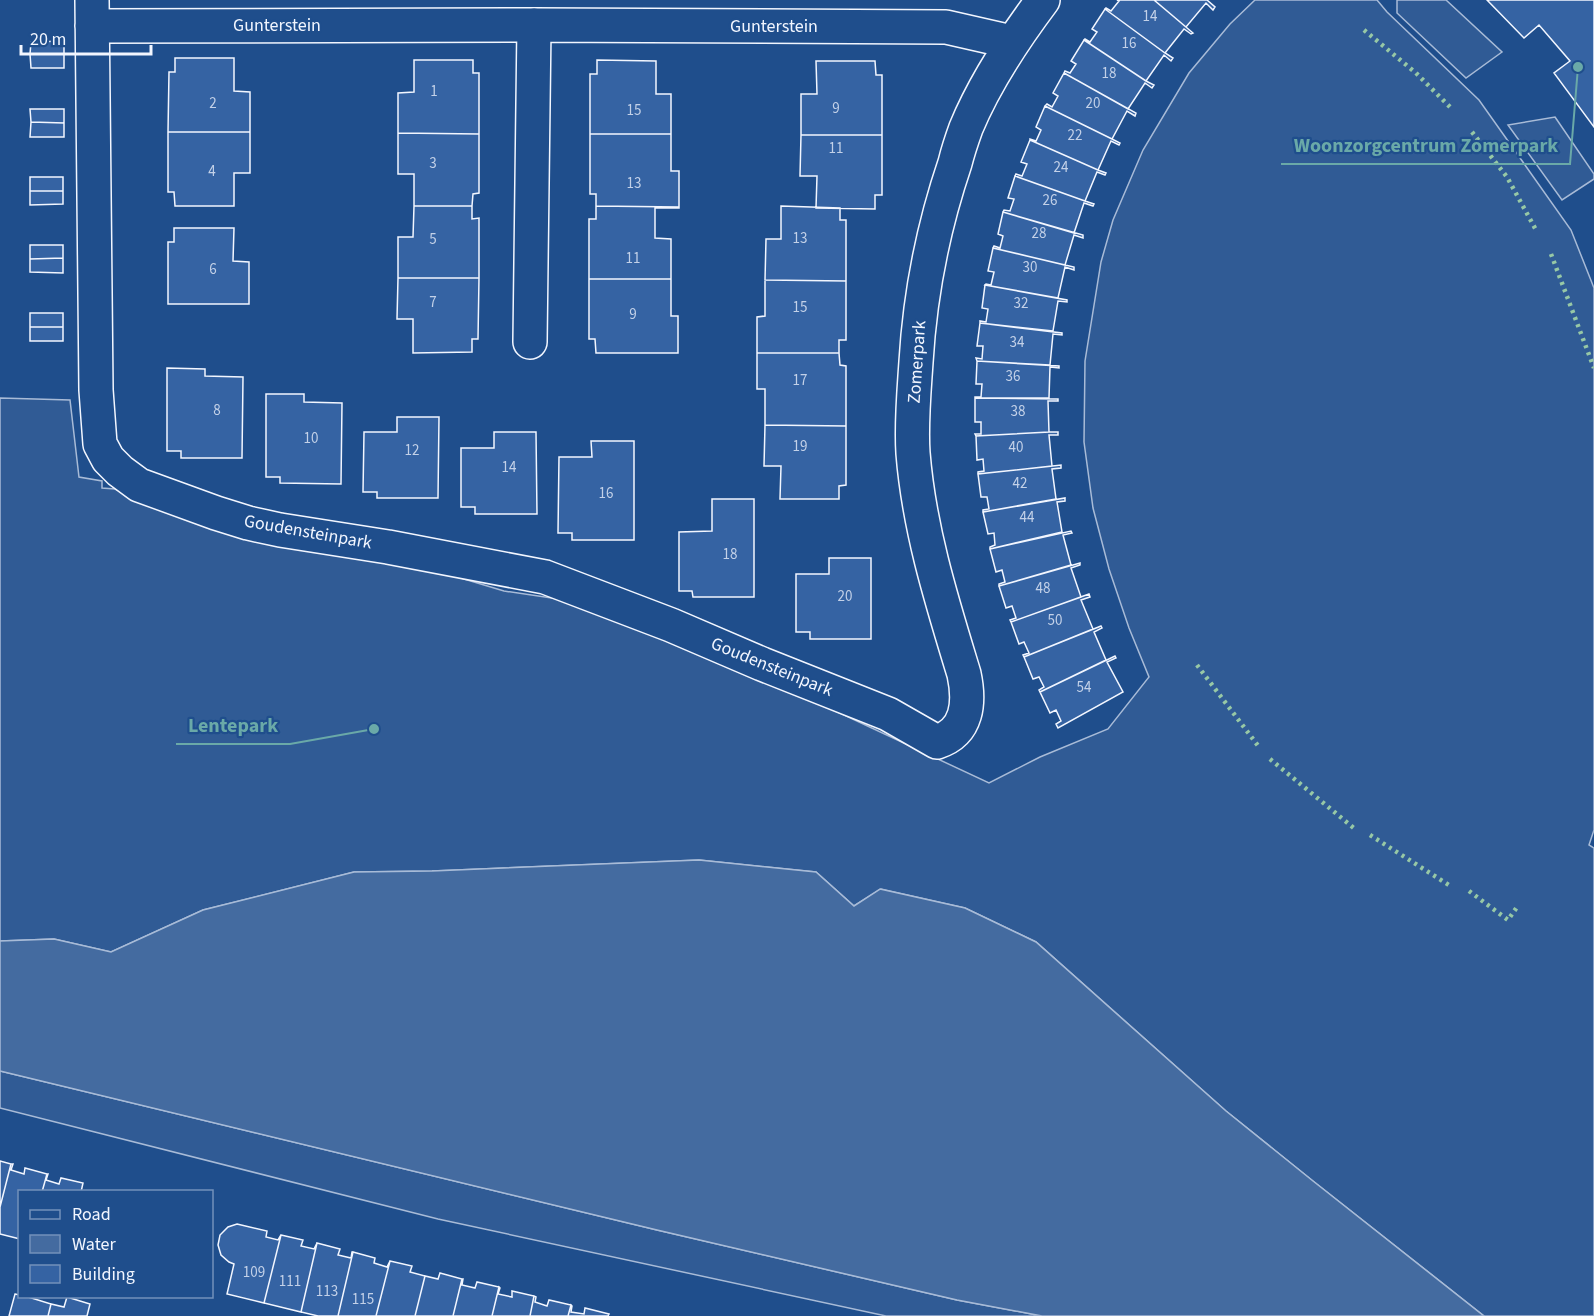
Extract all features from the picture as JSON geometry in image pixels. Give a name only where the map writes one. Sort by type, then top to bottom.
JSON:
[{"type":"street","name":"Zomerpark","points":[[947,739],[956,732],[963,719],[968,692],[932,565],[920,508],[913,452],[913,406],[923,286],[947,185],[966,128],[989,81],[1012,42],[1043,0]]},
{"type":"street","name":"Gunterstein","points":[[92,13],[534,25],[946,27],[1012,42]]},
{"type":"street","name":"Goudensteinpark","points":[[92,13],[96,390],[100,444],[108,459],[120,471],[139,485],[248,523],[399,549],[545,578],[671,625],[888,714],[937,742],[947,739]]},
{"type":"street","points":[[530,342],[534,25]]},
{"type":"shaded area","points":[[1255,0],[1377,0],[1479,100],[1571,230],[1594,288],[1594,830],[1589,845],[1594,848],[1594,1316],[1484,1316],[1226,1111],[1036,942],[965,908],[881,889],[854,906],[816,872],[699,860],[354,872],[203,910],[111,952],[54,939],[0,941],[0,398],[70,400],[79,477],[102,481],[102,488],[115,489],[135,498],[444,573],[504,591],[592,604],[778,684],[989,783],[1040,757],[1108,729],[1149,677],[1109,569],[1093,508],[1084,442],[1085,361],[1101,262],[1113,220],[1143,150],[1189,73],[1230,24]]},
{"type":"shaded area","points":[[1397,0],[1446,0],[1502,52],[1466,78],[1397,13]]},
{"type":"shaded area","points":[[1555,117],[1594,174],[1594,179],[1562,200],[1508,125]]},
{"type":"shaded area","points":[[0,1071],[657,1230],[957,1300],[1042,1316],[886,1316],[438,1219],[0,1108]]},
{"type":"water","points":[[699,860],[816,872],[854,906],[880,889],[965,908],[1036,942],[1226,1111],[1484,1316],[1042,1316],[957,1300],[657,1230],[0,1071],[0,941],[54,939],[111,952],[203,910],[354,872]]},
{"type":"building","points":[[1117,0],[1154,0],[1193,33],[1184,29],[1165,53],[1105,9],[1111,11],[1119,1]]},
{"type":"building","points":[[1154,0],[1207,0],[1215,7],[1213,10],[1206,3],[1186,27]]},
{"type":"building","points":[[1487,0],[1594,0],[1594,127],[1554,73],[1570,61],[1539,25],[1524,38]]},
{"type":"building","points":[[1105,9],[1173,58],[1171,61],[1164,55],[1146,81],[1084,40],[1090,42],[1097,32],[1092,29]]},
{"type":"building","points":[[1084,40],[1154,85],[1152,88],[1145,83],[1128,109],[1064,73],[1065,71],[1070,73],[1076,64],[1071,61]]},
{"type":"building","points":[[64,41],[64,54],[30,54],[31,42]]},
{"type":"building","points":[[30,54],[64,54],[64,68],[31,68]]},
{"type":"building","points":[[175,58],[234,58],[234,91],[250,92],[250,132],[168,132],[169,72],[175,72]]},
{"type":"building","points":[[414,60],[473,60],[473,73],[479,73],[479,134],[398,133],[398,93],[414,92]]},
{"type":"building","points":[[597,60],[656,61],[656,94],[671,94],[671,134],[590,134],[590,74],[597,74]]},
{"type":"building","points":[[816,61],[875,61],[876,75],[882,75],[882,135],[801,135],[801,94],[817,94]]},
{"type":"building","points":[[1064,73],[1136,113],[1135,116],[1127,111],[1112,139],[1045,106],[1047,104],[1052,107],[1058,96],[1053,93]]},
{"type":"building","points":[[1045,106],[1120,143],[1119,145],[1111,141],[1098,170],[1030,140],[1036,141],[1041,130],[1036,127]]},
{"type":"building","points":[[30,109],[64,109],[64,123],[31,122]]},
{"type":"building","points":[[31,122],[64,123],[64,137],[30,137]]},
{"type":"building","points":[[168,132],[250,132],[250,173],[234,173],[234,206],[175,206],[174,192],[168,192]]},
{"type":"building","points":[[398,133],[479,134],[479,193],[473,194],[472,206],[414,206],[414,174],[398,174]]},
{"type":"building","points":[[590,134],[671,134],[671,171],[679,171],[679,207],[596,206],[596,194],[590,194]]},
{"type":"building","points":[[801,135],[882,135],[882,195],[875,195],[875,209],[816,208],[817,176],[800,176]]},
{"type":"building","points":[[1030,140],[1106,173],[1105,175],[1097,172],[1085,201],[1015,176],[1016,174],[1022,176],[1027,164],[1021,162]]},
{"type":"building","points":[[1015,176],[1094,204],[1093,206],[1084,203],[1074,233],[1003,212],[1004,210],[1010,211],[1014,199],[1008,198]]},
{"type":"building","points":[[30,177],[63,177],[63,191],[30,191]]},
{"type":"building","points":[[30,191],[63,191],[63,204],[30,205]]},
{"type":"building","points":[[414,206],[472,206],[472,219],[479,218],[479,278],[398,278],[398,237],[413,237]]},
{"type":"building","points":[[596,206],[679,207],[655,208],[655,238],[671,239],[671,279],[589,279],[589,219],[596,219]]},
{"type":"building","points":[[781,206],[840,208],[840,220],[846,220],[846,281],[765,280],[766,239],[781,239]]},
{"type":"building","points":[[1003,212],[1083,235],[1083,238],[1074,235],[1065,265],[993,248],[994,246],[1000,248],[1003,236],[998,234]]},
{"type":"building","points":[[174,228],[234,228],[233,261],[249,262],[249,304],[168,304],[168,242],[174,242]]},
{"type":"building","points":[[30,245],[63,245],[63,258],[30,259]]},
{"type":"building","points":[[993,248],[1074,267],[1074,270],[1065,267],[1058,298],[985,285],[991,285],[994,272],[988,271]]},
{"type":"building","points":[[63,258],[63,273],[30,272],[30,259]]},
{"type":"building","points":[[398,278],[479,278],[478,339],[472,339],[472,352],[413,353],[413,319],[397,319]]},
{"type":"building","points":[[589,279],[671,279],[671,316],[678,316],[678,353],[596,353],[595,339],[589,339]]},
{"type":"building","points":[[765,280],[846,281],[846,340],[839,340],[839,353],[757,353],[757,317],[765,316]]},
{"type":"building","points":[[985,285],[1067,300],[1067,302],[1058,301],[1053,331],[980,323],[980,321],[986,322],[988,309],[982,308]]},
{"type":"building","points":[[30,313],[63,313],[63,327],[30,327]]},
{"type":"building","points":[[980,323],[1062,333],[1062,335],[1053,334],[1050,365],[977,361],[976,358],[982,359],[983,346],[977,346]]},
{"type":"building","points":[[30,327],[63,327],[63,341],[30,341]]},
{"type":"building","points":[[757,353],[839,353],[840,365],[846,366],[846,426],[765,425],[765,389],[757,389]]},
{"type":"building","points":[[977,361],[1059,366],[1059,368],[1050,367],[1049,398],[975,398],[981,397],[982,384],[976,384]]},
{"type":"building","points":[[167,368],[205,369],[205,376],[243,377],[242,458],[181,458],[181,451],[167,451]]},
{"type":"building","points":[[266,394],[304,394],[304,402],[342,403],[341,484],[280,483],[280,477],[266,477]]},
{"type":"building","points":[[975,398],[1058,399],[1058,401],[1048,401],[1049,432],[976,436],[975,434],[981,434],[981,422],[975,422]]},
{"type":"building","points":[[397,417],[439,417],[438,498],[377,498],[377,492],[363,492],[364,432],[397,432]]},
{"type":"building","points":[[765,425],[846,426],[846,485],[839,486],[839,499],[780,499],[781,466],[764,466]]},
{"type":"building","points":[[494,432],[536,432],[537,514],[475,514],[475,507],[461,507],[461,448],[494,448]]},
{"type":"building","points":[[1058,432],[1058,435],[1049,435],[1052,466],[978,474],[984,471],[983,459],[977,460],[976,436]]},
{"type":"building","points":[[591,441],[634,441],[634,540],[572,540],[572,533],[558,533],[559,457],[592,457]]},
{"type":"building","points":[[1061,465],[1061,468],[1052,469],[1056,499],[983,512],[989,509],[987,497],[981,497],[978,474]]},
{"type":"building","points":[[1065,498],[1065,501],[1057,502],[1062,532],[990,549],[995,545],[994,533],[988,534],[983,512]]},
{"type":"building","points":[[712,499],[754,499],[754,597],[693,597],[692,591],[679,591],[679,532],[712,531]]},
{"type":"building","points":[[1071,531],[1072,533],[1063,535],[1071,565],[999,586],[1005,582],[1002,570],[996,572],[990,549]]},
{"type":"building","points":[[829,558],[871,558],[871,639],[810,639],[810,632],[796,632],[796,574],[829,574]]},
{"type":"building","points":[[1080,563],[1071,568],[1081,597],[1011,622],[1010,620],[1016,618],[1012,606],[1006,608],[999,586]]},
{"type":"building","points":[[1089,594],[1090,597],[1081,600],[1093,629],[1024,657],[1023,655],[1029,653],[1024,642],[1019,644],[1011,622]]},
{"type":"building","points":[[1101,626],[1102,628],[1094,632],[1106,660],[1040,692],[1039,690],[1044,687],[1039,677],[1033,679],[1024,657]]},
{"type":"building","points":[[1115,656],[1116,658],[1107,662],[1123,692],[1058,728],[1056,724],[1061,721],[1056,710],[1050,713],[1040,692]]},
{"type":"building","points":[[0,1161],[11,1164],[0,1207]]},
{"type":"building","points":[[11,1164],[13,1164],[11,1170],[24,1174],[25,1168],[47,1174],[43,1190],[18,1190],[18,1238],[0,1234],[0,1207]]},
{"type":"building","points":[[47,1174],[46,1180],[59,1184],[61,1178],[83,1183],[81,1190],[43,1190]]},
{"type":"building","points":[[237,1224],[267,1231],[266,1237],[278,1240],[281,1235],[264,1303],[227,1294],[234,1264],[221,1255],[218,1245],[220,1235],[228,1227]]},
{"type":"building","points":[[281,1235],[303,1240],[301,1246],[314,1249],[317,1243],[301,1312],[264,1303]]},
{"type":"building","points":[[317,1243],[340,1249],[338,1255],[351,1258],[353,1252],[338,1316],[318,1316],[301,1312]]},
{"type":"building","points":[[353,1252],[375,1258],[374,1263],[387,1267],[390,1261],[376,1316],[338,1316]]},
{"type":"building","points":[[390,1261],[412,1266],[410,1272],[425,1276],[415,1316],[376,1316]]},
{"type":"building","points":[[440,1273],[462,1279],[453,1316],[415,1316],[425,1276],[438,1279]]},
{"type":"building","points":[[462,1279],[462,1285],[475,1288],[477,1282],[499,1287],[492,1316],[453,1316]]},
{"type":"building","points":[[499,1287],[498,1294],[512,1297],[512,1291],[534,1296],[530,1316],[492,1316]]},
{"type":"building","points":[[15,1294],[18,1295],[18,1298],[32,1298],[51,1304],[48,1316],[9,1316]]},
{"type":"building","points":[[534,1296],[536,1297],[535,1302],[547,1306],[549,1300],[571,1305],[568,1316],[530,1316]]},
{"type":"building","points":[[67,1298],[90,1304],[87,1316],[48,1316],[51,1304],[64,1307]]},
{"type":"building","points":[[571,1305],[571,1312],[584,1314],[585,1308],[609,1314],[608,1316],[568,1316]]},
{"type":"hedge","points":[[1364,30],[1416,73],[1451,108]]},
{"type":"hedge","points":[[1472,132],[1507,177],[1536,230]]},
{"type":"hedge","points":[[1551,254],[1594,368]]},
{"type":"hedge","points":[[1197,665],[1259,747]]},
{"type":"hedge","points":[[1270,759],[1355,829]]},
{"type":"hedge","points":[[1370,835],[1452,887]]},
{"type":"hedge","points":[[1469,891],[1508,920],[1517,907]]},
{"type":"place","name":"Woonzorgcentrum Zomerpark","points":[[1578,67]]},
{"type":"place","name":"Lentepark","points":[[374,729]]}]
